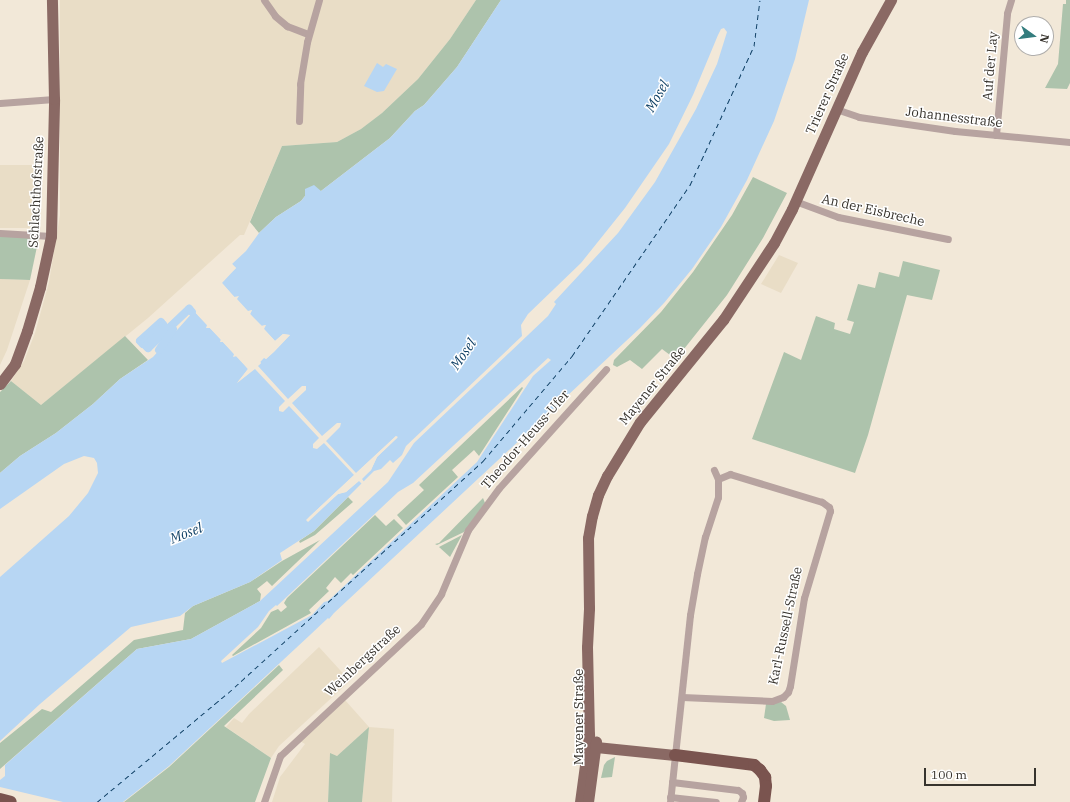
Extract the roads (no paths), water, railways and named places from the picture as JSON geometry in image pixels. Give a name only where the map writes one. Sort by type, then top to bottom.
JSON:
[{"type":"highway","points":[[675,755],[754,765],[765,777],[766,786],[764,802]]},
{"type":"highway","points":[[0,799],[11,802]]},
{"type":"main road","name":"Schlachthofstraße","points":[[2,380],[14,364],[31,319],[45,270],[51,236],[54,99],[52,0]]},
{"type":"main road","name":"Trierer Straße","points":[[795,201],[870,36],[891,0]]},
{"type":"main road","name":"Mayener Straße","points":[[580,802],[589,742],[587,640],[589,608],[588,538],[592,516],[604,482],[640,422],[723,320],[750,282],[774,242],[795,201]]},
{"type":"main road","name":"Mayener Straße","points":[[588,802],[596,748],[592,622],[589,608]]},
{"type":"main road","points":[[596,748],[675,755]]},
{"type":"street","points":[[264,0],[275,16],[287,26],[308,34]]},
{"type":"street","points":[[299,121],[300,84],[308,34],[319,0]]},
{"type":"street","name":"Auf der Lay","points":[[996,136],[1007,13],[1011,0]]},
{"type":"street","points":[[0,103],[54,99]]},
{"type":"street","name":"Johannesstraße","points":[[836,109],[859,117],[996,136],[1070,142]]},
{"type":"street","name":"An der Eisbreche","points":[[795,201],[838,217],[948,239]]},
{"type":"street","points":[[0,233],[51,236]]},
{"type":"street","name":"Theodor-Heuss-Ufer","points":[[468,530],[499,488],[606,369]]},
{"type":"street","points":[[714,470],[718,479],[718,497],[705,537],[696,574],[690,615],[670,799],[716,802]]},
{"type":"street","name":"Karl-Russell-Straße","points":[[682,696],[772,701],[783,697],[788,692],[804,598],[830,511],[829,507],[822,502],[730,474],[718,479]]},
{"type":"street","name":"Weinbergstraße","points":[[264,802],[277,761],[286,748],[421,624],[441,594],[468,530]]},
{"type":"street","points":[[672,782],[738,790],[742,793],[743,797],[741,802]]},
{"type":"water","name":"Mosel","points":[[501,0],[809,0],[795,59],[774,121],[747,180],[721,227],[692,269],[664,303],[640,328],[329,619],[328,618],[169,766],[123,802],[0,802],[0,780],[5,776],[5,765],[137,649],[191,639],[260,601],[388,482],[414,443],[548,316],[556,304],[554,302],[618,233],[655,182],[696,109],[717,64],[727,32],[724,28],[721,29],[693,95],[669,144],[625,208],[581,263],[528,314],[521,325],[522,336],[406,446],[402,455],[393,463],[390,460],[381,469],[374,471],[314,531],[280,553],[282,560],[250,582],[193,606],[180,616],[131,627],[40,704],[0,741],[0,577],[69,516],[88,493],[98,473],[97,463],[94,458],[84,456],[64,464],[0,509],[0,473],[20,456],[56,433],[93,404],[120,379],[153,357],[194,311],[248,369],[237,383],[261,363],[260,362],[264,357],[266,359],[274,352],[290,335],[283,334],[275,341],[263,328],[266,325],[262,326],[250,314],[252,310],[248,312],[221,282],[236,268],[232,264],[246,251],[259,233],[276,217],[301,201],[305,196],[305,189],[314,185],[321,191],[390,138],[415,111],[424,105],[457,67]],"holes":[[[548,358],[551,360],[533,376],[477,462],[328,601],[324,602],[312,615],[222,663],[221,661],[258,627],[269,611],[276,605],[277,606],[398,492],[413,483]],[[396,436],[397,438],[377,457],[371,470],[346,492],[338,494],[306,520]]]},
{"type":"water","points":[[377,63],[383,67],[386,64],[397,69],[384,91],[377,92],[364,86]]},
{"type":"waterway","points":[[161,322],[140,341],[143,344],[163,325],[165,328],[146,346],[148,348],[189,309],[192,312]]},
{"type":"waterway","points":[[159,350],[173,329]]}]
